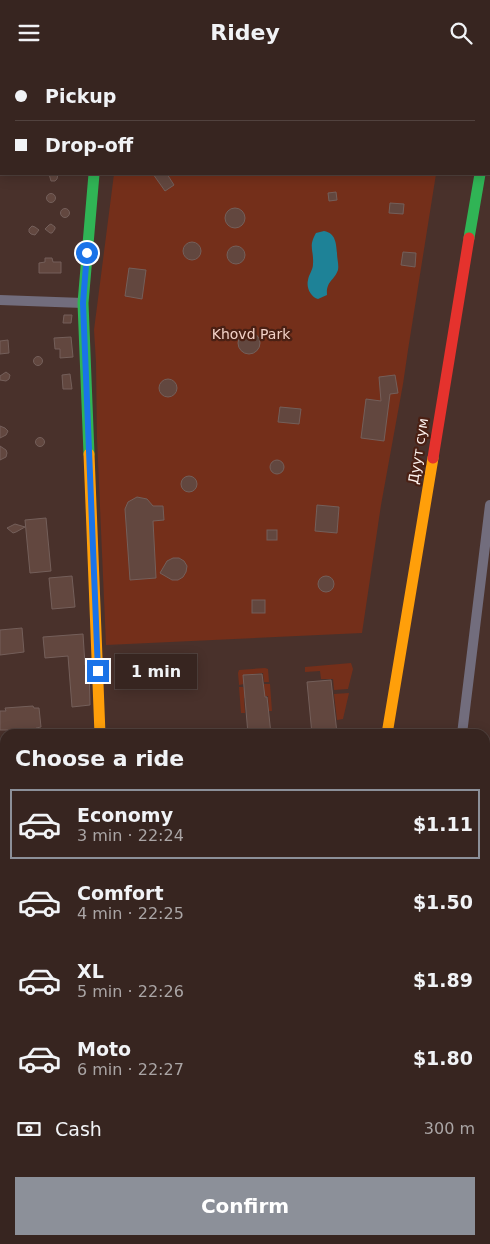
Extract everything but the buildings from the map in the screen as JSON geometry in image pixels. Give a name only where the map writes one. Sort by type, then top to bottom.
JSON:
[{"type":"main road","points":[[94,175],[83,303],[100,729]]},
{"type":"main road","name":"Дуут сум","points":[[388,729],[480,175]]},
{"type":"street","points":[[0,301],[83,303]]},
{"type":"street","points":[[463,729],[490,505]]},
{"type":"green space","name":"Khovd Park","points":[[114,175],[436,175],[403,384],[381,505],[362,633],[106,645],[94,330]]},
{"type":"green space","points":[[351,663],[353,669],[348,689],[334,690],[333,679],[321,679],[320,671],[305,672],[305,667]]},
{"type":"green space","points":[[268,669],[269,682],[264,682],[263,673],[243,675],[244,684],[239,685],[239,670]]},
{"type":"green space","points":[[264,684],[270,684],[272,711],[269,711],[268,696],[244,698],[245,713],[241,713],[239,687],[244,689],[264,687]]},
{"type":"green space","points":[[349,693],[343,719],[337,720],[334,694]]},
{"type":"water","points":[[324,231],[331,234],[335,239],[338,270],[329,284],[327,295],[318,299],[311,294],[308,289],[308,283],[313,266],[312,242],[316,233]]},
{"type":"traffic: fast","points":[[89,454],[83,303],[94,175]]},
{"type":"traffic: fast","points":[[469,238],[480,175]]},
{"type":"traffic: slow","points":[[89,454],[100,729]]},
{"type":"traffic: slow","points":[[388,729],[433,458]]},
{"type":"traffic: jam","points":[[433,458],[469,238]]},
{"type":"route","points":[[87,253],[83,303],[98,671]]}]
